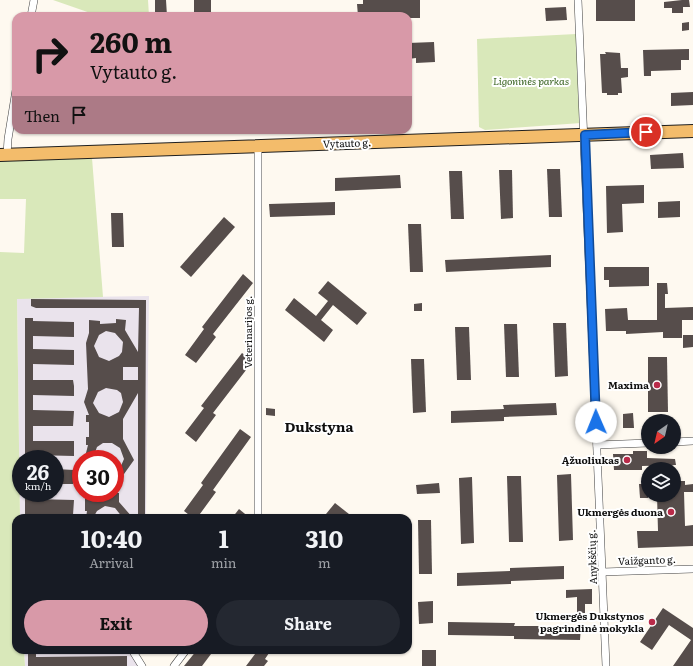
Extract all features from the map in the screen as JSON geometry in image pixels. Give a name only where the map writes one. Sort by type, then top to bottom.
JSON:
[{"type":"main road","name":"Vytauto g.","points":[[4,155],[693,131]]},
{"type":"street","points":[[32,12],[34,0]]},
{"type":"street","name":"Anykščių g.","points":[[578,0],[579,53],[585,135],[606,666]]},
{"type":"street","points":[[4,155],[12,114]]},
{"type":"street","name":"Veterinarijos g.","points":[[258,146],[258,514]]},
{"type":"street","points":[[681,442],[693,441]]},
{"type":"street","points":[[597,445],[641,443]]},
{"type":"street","name":"Vaižganto g.","points":[[602,572],[693,569]]},
{"type":"street","points":[[134,654],[142,666]]},
{"type":"street","points":[[174,666],[183,654]]},
{"type":"shaded area","points":[[149,296],[146,514],[20,514],[20,502],[64,502],[64,450],[19,450],[17,298]]},
{"type":"shaded area","points":[[24,654],[134,654],[142,666],[25,666]]},
{"type":"green space","points":[[53,0],[148,0],[149,12],[88,12]]},
{"type":"green space","name":"Ligoninės parkas","points":[[576,34],[581,123],[485,130],[479,127],[477,39]]},
{"type":"green space","points":[[92,158],[103,297],[17,299],[19,450],[12,450],[12,502],[20,502],[20,514],[12,514],[12,654],[24,654],[25,666],[0,666],[0,252],[24,253],[26,199],[0,199],[0,160]]},
{"type":"building","points":[[155,0],[166,0],[167,12],[155,12]]},
{"type":"building","points":[[194,0],[211,0],[211,12],[194,12]]},
{"type":"building","points":[[363,0],[420,0],[420,18],[412,18],[412,12],[358,12],[357,4],[363,4]]},
{"type":"building","points":[[596,0],[635,0],[635,21],[596,21]]},
{"type":"building","points":[[689,0],[690,7],[683,7],[683,13],[672,13],[672,8],[664,8],[664,2]]},
{"type":"building","points":[[566,7],[567,20],[546,21],[545,8]]},
{"type":"building","points":[[689,22],[689,30],[682,31],[682,23]]},
{"type":"building","points":[[434,42],[435,62],[416,63],[416,58],[412,58],[412,43]]},
{"type":"building","points":[[689,49],[689,60],[681,60],[681,70],[651,71],[651,76],[644,76],[643,50]]},
{"type":"building","points":[[605,52],[620,53],[621,68],[628,68],[628,77],[621,78],[622,93],[618,93],[618,95],[607,95],[607,93],[602,93],[600,54],[606,54]]},
{"type":"building","points":[[693,92],[693,105],[671,106],[671,93]]},
{"type":"building","points":[[683,153],[684,168],[651,169],[650,155]]},
{"type":"building","points":[[547,169],[560,169],[562,217],[549,217]]},
{"type":"building","points":[[499,170],[512,170],[513,218],[501,219]]},
{"type":"building","points":[[449,171],[462,171],[464,219],[451,219]]},
{"type":"building","points":[[400,175],[401,188],[335,191],[335,178]]},
{"type":"building","points":[[644,185],[644,203],[622,204],[623,232],[607,233],[606,186]]},
{"type":"building","points":[[680,201],[680,217],[658,218],[658,202]]},
{"type":"building","points":[[335,202],[335,215],[270,217],[269,204]]},
{"type":"building","points":[[111,213],[123,213],[124,247],[112,247]]},
{"type":"building","points":[[224,217],[235,227],[191,277],[180,267]]},
{"type":"building","points":[[408,224],[421,224],[423,272],[410,272]]},
{"type":"building","points":[[551,255],[551,267],[446,272],[445,260]]},
{"type":"building","points":[[604,267],[649,267],[649,286],[609,287],[609,280],[604,280]]},
{"type":"building","points":[[243,274],[253,283],[213,334],[216,337],[196,363],[185,355],[204,329],[202,327]]},
{"type":"building","points":[[328,281],[367,313],[357,325],[333,305],[321,320],[333,330],[324,342],[285,310],[294,298],[316,316],[328,301],[318,293]]},
{"type":"building","points":[[657,283],[667,283],[668,294],[665,294],[665,308],[693,307],[693,320],[682,320],[682,338],[663,338],[663,332],[626,334],[626,331],[606,331],[605,309],[627,308],[628,320],[657,320]]},
{"type":"building","points":[[31,299],[146,300],[145,514],[138,514],[138,393],[123,419],[123,439],[134,460],[124,474],[124,450],[121,450],[112,443],[103,443],[97,447],[96,450],[87,450],[88,445],[86,445],[86,437],[89,437],[89,422],[86,422],[86,415],[89,415],[84,402],[88,389],[86,343],[89,333],[89,320],[100,321],[100,324],[116,323],[116,319],[126,320],[125,330],[138,352],[139,308],[36,308],[31,306]],"holes":[[[106,331],[115,333],[123,342],[122,352],[119,356],[109,361],[99,357],[94,346],[99,335]],[[123,367],[138,367],[138,380],[123,380]],[[106,388],[117,390],[121,393],[123,402],[119,412],[109,417],[99,413],[93,403],[98,392]]]},
{"type":"building","points":[[422,303],[422,311],[414,311],[414,304]]},
{"type":"building","points":[[25,318],[33,318],[33,321],[74,322],[74,337],[33,336],[33,349],[74,350],[74,365],[33,364],[33,380],[73,380],[74,396],[33,395],[33,410],[74,411],[73,426],[33,426],[33,441],[74,441],[72,456],[64,456],[64,450],[25,450]]},
{"type":"building","points":[[553,323],[566,323],[568,376],[555,377]]},
{"type":"building","points":[[504,324],[517,324],[519,377],[506,377]]},
{"type":"building","points":[[455,327],[469,327],[471,380],[457,380]]},
{"type":"building","points":[[683,335],[693,335],[693,347],[683,348]]},
{"type":"building","points":[[242,353],[253,361],[213,413],[216,415],[196,442],[185,433],[204,408],[201,406]]},
{"type":"building","points":[[648,357],[667,357],[668,412],[648,412]]},
{"type":"building","points":[[411,359],[424,359],[426,412],[413,413]]},
{"type":"building","points":[[556,403],[557,415],[504,417],[504,421],[451,423],[451,411],[504,409],[503,405]]},
{"type":"building","points":[[266,408],[275,409],[275,416],[266,415]]},
{"type":"building","points":[[633,413],[634,428],[623,428],[623,414]]},
{"type":"building","points":[[240,429],[251,437],[213,490],[216,492],[200,514],[188,514],[184,511],[203,485],[201,483]]},
{"type":"building","name":"Ąžuoliukas","points":[[633,451],[641,451],[641,454],[647,454],[647,458],[675,459],[676,462],[641,462],[641,470],[614,470],[613,454],[633,454]]},
{"type":"building","points":[[64,469],[72,470],[72,484],[64,484]]},
{"type":"building","points":[[571,474],[573,540],[559,541],[557,475]]},
{"type":"building","points":[[507,476],[521,476],[523,542],[509,542]]},
{"type":"building","points":[[472,477],[474,543],[461,544],[459,478]]},
{"type":"building","name":"Ukmergės duona","points":[[681,481],[685,481],[685,485],[693,484],[693,492],[684,492],[685,526],[693,525],[693,546],[638,548],[637,531],[658,531],[657,502],[681,502]]},
{"type":"building","points":[[439,483],[440,493],[417,494],[416,485]]},
{"type":"building","points":[[639,484],[641,484],[641,498]]},
{"type":"building","points":[[64,500],[72,500],[72,502],[74,502],[73,514],[25,514],[25,502],[64,502]]},
{"type":"building","points":[[85,502],[119,502],[130,514],[120,514],[115,508],[105,506],[97,511],[95,514],[87,514],[87,511],[85,511]]},
{"type":"building","points":[[335,503],[349,514],[326,514]]},
{"type":"building","points":[[239,509],[245,514],[235,514]]},
{"type":"building","points":[[418,520],[431,520],[432,574],[419,574]]},
{"type":"building","points":[[564,566],[564,579],[511,581],[511,584],[457,586],[457,573],[510,571],[510,568]]},
{"type":"building","points":[[592,589],[592,604],[585,604],[585,613],[577,613],[577,597],[566,598],[566,590]]},
{"type":"building","points":[[433,601],[433,623],[419,624],[418,602]]},
{"type":"building","points":[[663,608],[693,628],[693,666],[673,666],[691,640],[669,625],[652,650],[640,642]]},
{"type":"building","points":[[448,622],[515,623],[514,626],[581,626],[580,640],[514,639],[514,636],[448,635]]},
{"type":"building","points":[[422,650],[436,650],[436,666],[422,666]]},
{"type":"building","points":[[28,654],[36,654],[36,657],[127,656],[127,666],[28,666]]},
{"type":"building","points":[[194,654],[211,654],[202,666],[184,666]]},
{"type":"building","points":[[255,654],[268,654],[265,659],[268,661],[264,666],[246,666]]},
{"type":"place","name":"Maxima","points":[[657,385]]},
{"type":"place","name":"Ąžuoliukas","points":[[627,460]]},
{"type":"place","name":"Ukmergės duona","points":[[671,512]]},
{"type":"place","name":"Ukmergės Dukstynos pagrindinė mokykla","points":[[652,622]]},
{"type":"district","name":"Dukstyna","points":[[319,427]]},
{"type":"route","points":[[596,422],[585,135],[646,132]]}]
